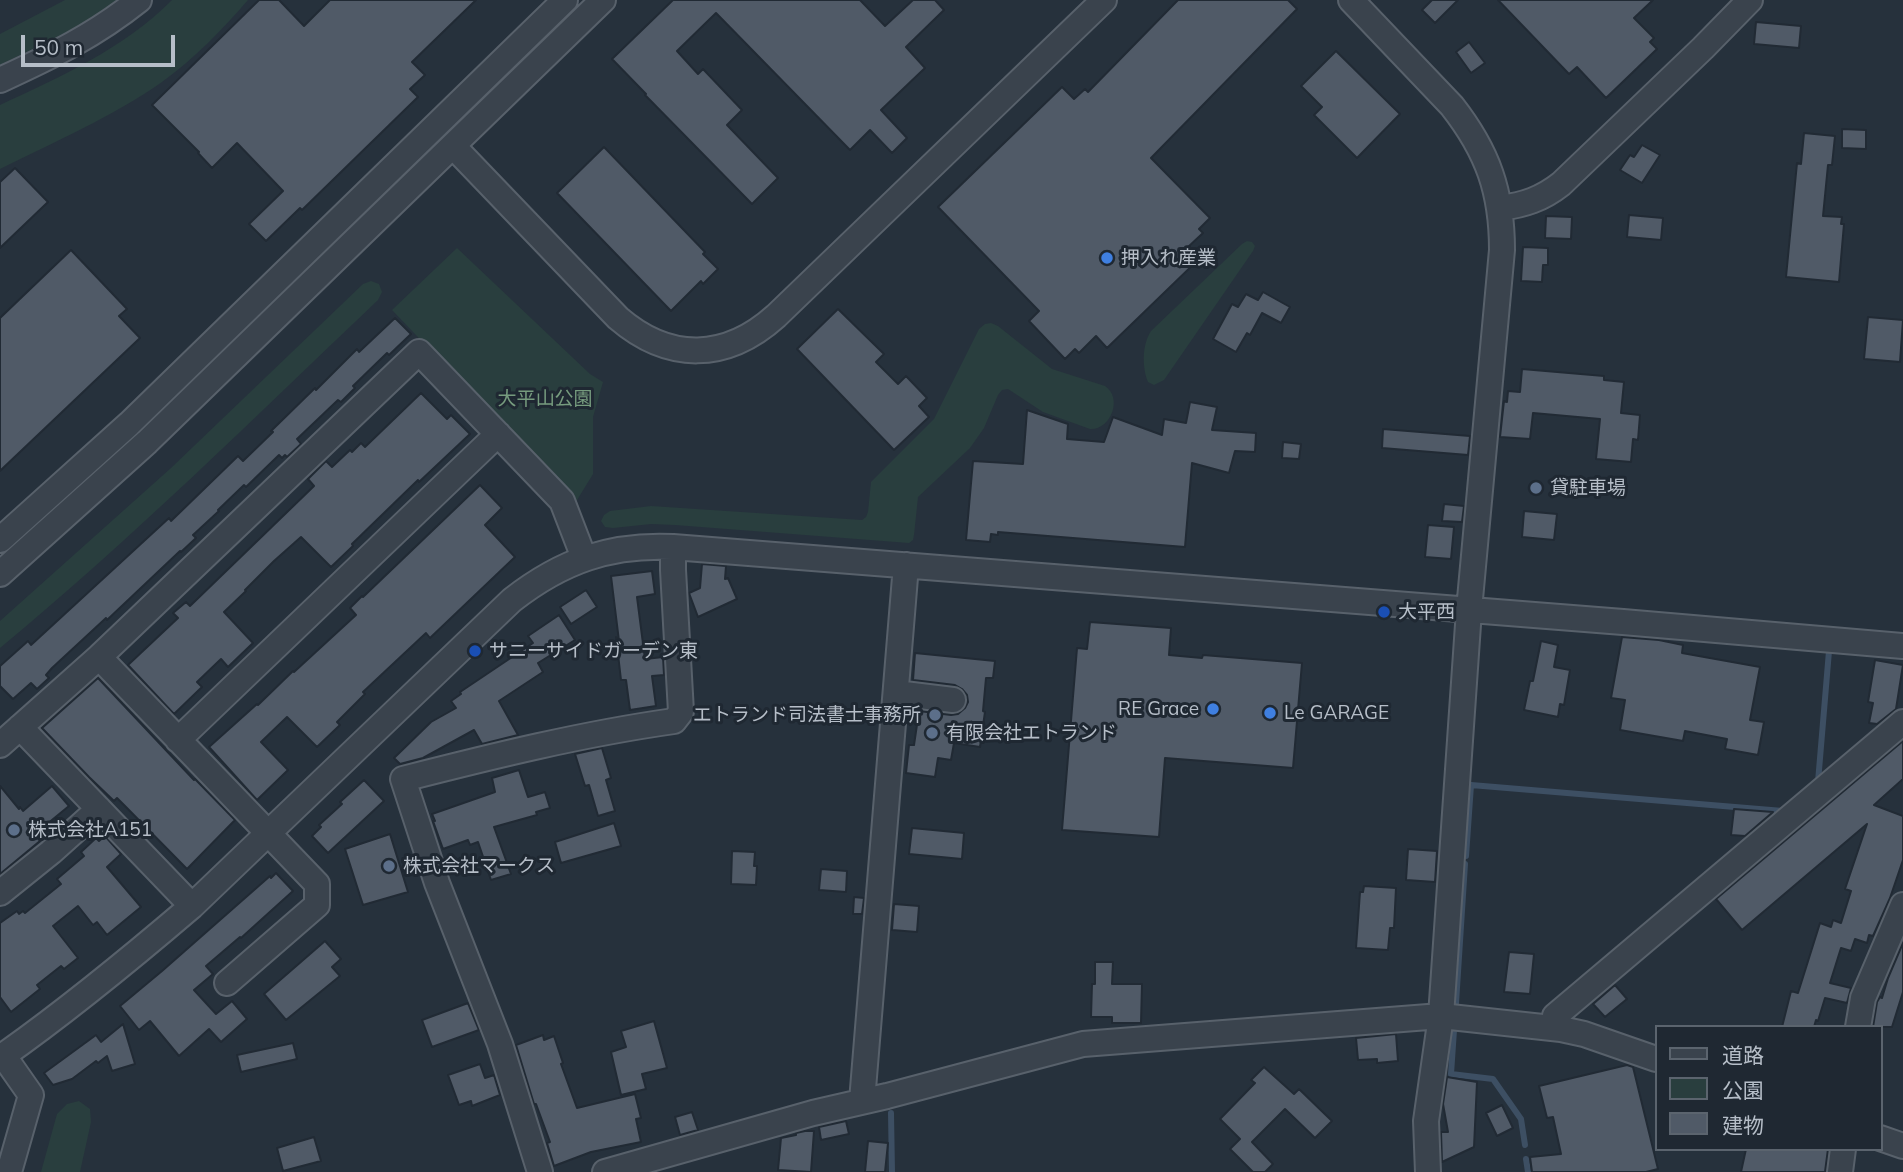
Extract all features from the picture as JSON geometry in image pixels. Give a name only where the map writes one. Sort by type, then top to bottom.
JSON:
[{"type":"street","points":[[0,80],[90,36],[139,0]]},
{"type":"street","points":[[0,540],[186,369],[565,0]]},
{"type":"street","points":[[0,574],[156,433],[603,0]]},
{"type":"street","points":[[453,146],[633,331],[668,348],[688,351],[726,347],[744,340],[776,316],[1104,0]]},
{"type":"street","points":[[1350,0],[1466,124],[1488,163],[1500,208],[1502,250],[1469,610],[1441,1017],[1426,1121],[1428,1172]]},
{"type":"street","points":[[1500,208],[1535,201],[1561,184],[1750,0]]},
{"type":"street","points":[[0,744],[99,657],[419,352],[562,501],[584,558]]},
{"type":"street","points":[[178,740],[498,434]]},
{"type":"street","points":[[9,1172],[31,1095],[2,1057],[79,999],[192,906],[512,600],[547,575],[584,558],[630,547],[673,547],[1903,646]]},
{"type":"street","points":[[540,1172],[500,1044],[437,883],[403,779],[621,728],[674,721],[681,712],[673,547]]},
{"type":"street","points":[[863,1101],[906,565]]},
{"type":"street","points":[[99,657],[317,884],[317,905],[241,980]]},
{"type":"street","points":[[896,693],[953,700]]},
{"type":"street","points":[[1554,1028],[1555,1016],[1903,722]]},
{"type":"street","points":[[20,727],[192,906]]},
{"type":"street","points":[[0,893],[99,809]]},
{"type":"street","points":[[1858,1025],[1863,998],[1903,905]]},
{"type":"street","points":[[605,1172],[813,1113],[1083,1044],[1441,1017],[1554,1028],[1584,1034],[1654,1058]]},
{"type":"street","points":[[1882,1139],[1903,1146]]},
{"type":"street","points":[[1840,1172],[1843,1151]]},
{"type":"green space","points":[[65,0],[117,0],[83,24],[0,65],[0,34]]},
{"type":"green space","points":[[172,0],[248,0],[185,64],[143,95],[0,169],[0,105],[91,60],[133,33]]},
{"type":"green space","points":[[1247,241],[1255,246],[1253,251],[1164,380],[1154,385],[1148,382],[1144,356],[1151,331]]},
{"type":"green space","name":"大平山公園","points":[[457,248],[590,374],[603,382],[593,417],[593,474],[574,505],[570,496],[392,310]]},
{"type":"green space","points":[[371,281],[379,284],[382,292],[378,300],[145,521],[0,648],[0,621],[171,468],[363,284]]},
{"type":"green space","points":[[991,323],[1052,369],[1105,386],[1113,398],[1112,412],[1104,424],[1090,429],[1043,412],[1008,389],[1002,390],[984,428],[970,448],[918,497],[914,535],[909,543],[675,525],[651,524],[613,528],[605,527],[601,521],[610,511],[651,506],[862,520],[868,512],[871,482],[934,419],[979,329]]},
{"type":"green space","points":[[79,1101],[90,1109],[91,1122],[80,1172],[41,1172],[57,1114],[67,1104]]},
{"type":"building","points":[[259,0],[279,0],[304,26],[330,0],[476,0],[412,62],[425,75],[410,89],[418,97],[302,210],[300,208],[266,241],[249,224],[283,191],[237,143],[212,168],[152,105]]},
{"type":"building","points":[[673,0],[860,0],[885,26],[913,0],[935,0],[944,10],[906,47],[925,68],[881,110],[907,138],[892,153],[870,130],[850,150],[716,13],[677,51],[698,74],[703,69],[742,110],[727,125],[778,178],[752,204],[612,59]]},
{"type":"building","points":[[1178,0],[1288,0],[1297,9],[1151,158],[1210,218],[1199,229],[1203,233],[1187,248],[1198,260],[1107,348],[1096,336],[1079,353],[1075,349],[1065,359],[1029,321],[1039,311],[938,207],[1062,87],[1074,99],[1085,89],[1088,92]]},
{"type":"building","points":[[1432,0],[1458,0],[1435,23],[1422,10]]},
{"type":"building","points":[[1498,0],[1653,0],[1634,18],[1654,38],[1650,42],[1657,49],[1606,98],[1577,67],[1569,74]]},
{"type":"building","points":[[1756,22],[1801,26],[1799,48],[1754,44]]},
{"type":"building","points":[[1469,42],[1485,63],[1471,73],[1456,52]]},
{"type":"building","points":[[1336,51],[1400,114],[1357,158],[1314,115],[1322,107],[1301,86]]},
{"type":"building","points":[[1842,129],[1866,130],[1866,149],[1842,148]]},
{"type":"building","points":[[1804,133],[1835,136],[1832,165],[1828,165],[1823,216],[1842,217],[1841,224],[1844,224],[1839,282],[1786,277],[1797,163],[1801,164]]},
{"type":"building","points":[[1642,145],[1660,155],[1642,183],[1620,170],[1630,155],[1634,157]]},
{"type":"building","points":[[604,147],[705,252],[703,254],[718,269],[703,284],[701,281],[671,311],[557,193]]},
{"type":"building","points":[[15,168],[48,202],[0,248],[0,182]]},
{"type":"building","points":[[1629,215],[1663,218],[1661,240],[1627,237]]},
{"type":"building","points":[[1546,216],[1572,217],[1571,239],[1545,238]]},
{"type":"building","points":[[1523,247],[1548,248],[1548,265],[1543,265],[1542,282],[1521,281]]},
{"type":"building","points":[[71,250],[127,309],[119,316],[140,338],[0,471],[0,318]]},
{"type":"building","points":[[1263,292],[1290,307],[1281,323],[1262,313],[1250,335],[1247,333],[1236,352],[1213,339],[1232,304],[1238,307],[1246,294],[1258,300]]},
{"type":"building","points":[[838,309],[884,354],[876,362],[898,384],[906,376],[927,398],[919,406],[929,417],[894,450],[797,349]]},
{"type":"building","points":[[1868,317],[1903,320],[1900,362],[1864,359]]},
{"type":"building","points":[[395,318],[411,334],[353,386],[355,388],[341,402],[338,400],[297,439],[301,444],[287,457],[285,455],[282,458],[279,455],[246,487],[244,485],[193,535],[196,538],[52,668],[46,675],[49,678],[37,689],[31,683],[13,699],[0,686],[0,666],[28,641],[31,645],[169,518],[171,521],[238,456],[243,461],[315,388],[316,390],[357,349],[359,352]]},
{"type":"building","points":[[1522,369],[1604,376],[1604,380],[1624,382],[1621,413],[1640,415],[1638,440],[1633,439],[1631,462],[1596,459],[1600,419],[1533,413],[1530,439],[1500,437],[1504,401],[1507,402],[1508,391],[1520,392]]},
{"type":"building","points":[[421,393],[447,419],[451,415],[470,434],[419,482],[418,480],[331,567],[301,537],[274,561],[224,612],[253,643],[228,667],[221,659],[197,682],[202,687],[174,714],[128,665],[178,618],[173,613],[186,602],[190,606],[314,486],[308,479],[326,461],[332,467],[361,443],[365,447]]},
{"type":"building","points":[[1190,402],[1217,407],[1212,430],[1256,433],[1255,452],[1235,451],[1229,473],[1192,463],[1185,547],[998,532],[998,535],[991,534],[990,542],[966,540],[973,461],[1023,464],[1027,410],[1068,424],[1067,439],[1104,442],[1113,417],[1162,435],[1164,419],[1186,423]]},
{"type":"building","points":[[1383,429],[1470,436],[1468,455],[1382,448]]},
{"type":"building","points":[[1283,442],[1301,444],[1299,459],[1282,458]]},
{"type":"building","points":[[480,485],[502,508],[485,525],[515,557],[430,638],[426,633],[363,692],[365,694],[337,722],[340,725],[317,747],[287,717],[261,742],[288,770],[257,800],[209,747],[356,615],[350,608]]},
{"type":"building","points":[[1444,504],[1464,506],[1462,522],[1442,521]]},
{"type":"building","points":[[1524,511],[1557,514],[1554,540],[1522,537]]},
{"type":"building","points":[[1428,525],[1454,527],[1451,559],[1425,557]]},
{"type":"building","points":[[702,564],[726,566],[725,579],[728,578],[737,599],[698,617],[689,593],[700,588]]},
{"type":"building","points":[[652,571],[655,594],[637,597],[645,659],[663,657],[664,675],[652,676],[656,706],[630,710],[626,680],[621,680],[611,576]]},
{"type":"building","points":[[586,590],[597,607],[571,624],[560,607]]},
{"type":"building","points":[[559,615],[575,640],[538,663],[543,672],[499,701],[518,735],[482,744],[474,730],[423,758],[400,764],[394,758],[431,722],[456,708],[451,701],[461,694],[460,692],[533,643],[528,636]]},
{"type":"building","points":[[1090,622],[1171,628],[1169,655],[1302,663],[1293,768],[1165,758],[1159,837],[1062,830],[1077,648],[1087,649]]},
{"type":"building","points":[[1622,637],[1683,645],[1682,653],[1760,667],[1750,720],[1764,722],[1758,755],[1725,749],[1727,739],[1685,731],[1683,741],[1620,730],[1625,700],[1611,698]]},
{"type":"building","points":[[1541,641],[1558,645],[1554,667],[1570,670],[1564,705],[1560,704],[1558,717],[1524,710]]},
{"type":"building","points":[[915,653],[995,661],[993,678],[986,678],[980,747],[954,743],[951,760],[938,758],[935,777],[906,773],[909,745],[914,745],[919,711],[958,714],[968,702],[967,695],[955,685],[913,680]]},
{"type":"building","points":[[1875,660],[1903,665],[1896,709],[1877,724],[1869,723],[1873,703],[1868,702]]},
{"type":"building","points":[[98,678],[235,820],[187,869],[117,798],[114,801],[89,777],[42,728]]},
{"type":"building","points":[[1903,741],[1903,779],[1874,805],[1903,816],[1903,860],[1873,936],[1869,935],[1867,943],[1855,939],[1851,951],[1841,948],[1830,983],[1851,988],[1847,1003],[1825,998],[1815,1025],[1782,1025],[1791,991],[1798,993],[1820,923],[1831,927],[1833,920],[1841,923],[1851,891],[1845,889],[1867,824],[1742,930],[1716,899]]},
{"type":"building","points":[[602,748],[611,778],[606,780],[615,811],[598,816],[589,785],[585,786],[575,754]]},
{"type":"building","points":[[519,770],[528,797],[545,792],[550,808],[536,812],[537,815],[494,827],[511,874],[491,880],[478,842],[470,845],[468,840],[443,849],[432,814],[495,792],[492,778]]},
{"type":"building","points":[[364,780],[384,801],[328,853],[312,836],[321,827],[319,825],[342,804],[340,802]]},
{"type":"building","points":[[0,786],[23,811],[52,786],[69,806],[41,829],[46,836],[0,874]]},
{"type":"building","points":[[1734,809],[1773,812],[1745,836],[1731,835]]},
{"type":"building","points":[[614,823],[621,846],[561,863],[555,842]]},
{"type":"building","points":[[912,828],[964,833],[962,859],[909,854]]},
{"type":"building","points":[[390,834],[408,892],[363,905],[345,849]]},
{"type":"building","points":[[105,836],[121,854],[107,867],[141,907],[107,935],[97,922],[93,925],[78,906],[53,926],[78,958],[64,969],[61,966],[37,985],[40,989],[11,1012],[0,997],[0,923],[17,911],[19,914],[23,911],[25,913],[61,884],[57,879],[84,856],[81,852],[96,838],[99,841]]},
{"type":"building","points":[[1408,849],[1437,851],[1435,882],[1406,880]]},
{"type":"building","points":[[732,851],[755,852],[756,885],[731,884]]},
{"type":"building","points":[[821,869],[847,871],[846,892],[819,890]]},
{"type":"building","points":[[276,873],[293,891],[206,966],[213,974],[194,990],[216,1014],[232,1001],[247,1019],[221,1042],[209,1029],[179,1056],[150,1021],[139,1030],[120,1006]]},
{"type":"building","points":[[1364,886],[1396,888],[1394,928],[1390,928],[1388,950],[1356,948],[1360,892],[1363,892]]},
{"type":"building","points":[[854,897],[864,898],[862,914],[853,914]]},
{"type":"building","points":[[894,904],[919,906],[917,932],[892,930]]},
{"type":"building","points":[[325,941],[341,959],[332,967],[340,976],[286,1020],[264,994]]},
{"type":"building","points":[[1903,943],[1903,992],[1892,1027],[1882,1027],[1873,1025],[1877,1002],[1882,998]]},
{"type":"building","points":[[1509,952],[1534,954],[1530,994],[1504,992]]},
{"type":"building","points":[[1095,962],[1113,962],[1112,984],[1142,984],[1141,1023],[1112,1023],[1112,1017],[1091,1017]]},
{"type":"building","points":[[1615,985],[1627,999],[1605,1017],[1593,1004]]},
{"type":"building","points":[[468,1003],[479,1030],[432,1047],[422,1020]]},
{"type":"building","points":[[654,1021],[667,1068],[642,1074],[646,1089],[621,1095],[611,1052],[626,1047],[621,1031]]},
{"type":"building","points":[[123,1024],[135,1064],[112,1071],[107,1056],[72,1079],[53,1085],[44,1073],[96,1035],[101,1042]]},
{"type":"building","points":[[1396,1034],[1398,1061],[1377,1063],[1377,1059],[1358,1060],[1356,1038]]},
{"type":"building","points":[[543,1035],[544,1040],[554,1036],[577,1108],[635,1094],[641,1118],[636,1119],[641,1142],[591,1152],[554,1166],[547,1143],[550,1142],[534,1104],[516,1045]]},
{"type":"building","points":[[293,1043],[297,1059],[241,1072],[237,1055]]},
{"type":"building","points":[[480,1064],[485,1078],[494,1075],[500,1095],[472,1106],[471,1101],[459,1105],[448,1075]]},
{"type":"building","points":[[1627,1065],[1633,1067],[1658,1169],[1646,1172],[1532,1172],[1530,1157],[1561,1154],[1553,1117],[1547,1118],[1539,1086]]},
{"type":"building","points":[[1264,1067],[1294,1094],[1299,1089],[1332,1121],[1315,1138],[1285,1109],[1252,1142],[1273,1164],[1265,1172],[1253,1172],[1230,1149],[1240,1139],[1220,1119],[1255,1083],[1251,1080]]},
{"type":"building","points":[[1447,1077],[1477,1082],[1474,1147],[1442,1162],[1441,1132],[1448,1132],[1443,1104]]},
{"type":"building","points":[[1502,1105],[1513,1128],[1497,1136],[1486,1113]]},
{"type":"building","points":[[692,1112],[698,1130],[680,1135],[675,1117]]},
{"type":"building","points":[[846,1121],[849,1134],[821,1140],[819,1127]]},
{"type":"building","points":[[814,1131],[811,1172],[778,1170],[781,1138]]},
{"type":"building","points":[[314,1137],[321,1161],[283,1171],[277,1148]]},
{"type":"building","points":[[868,1141],[888,1143],[885,1172],[865,1172]]},
{"type":"building","points":[[1746,1151],[1828,1151],[1825,1172],[1741,1172]]},
{"type":"waterway","points":[[1816,784],[1829,651]]},
{"type":"waterway","points":[[1466,856],[1471,785],[1783,811],[1786,809]]},
{"type":"waterway","points":[[1456,1003],[1465,864]]},
{"type":"waterway","points":[[1454,1030],[1451,1074],[1493,1079],[1521,1119],[1525,1145]]},
{"type":"waterway","points":[[891,1113],[892,1172]]},
{"type":"waterway","points":[[1526,1159],[1528,1172]]},
{"type":"place","name":"押入れ産業","points":[[1107,258]]},
{"type":"place","name":"貸駐車場","points":[[1536,488]]},
{"type":"place","name":"大平西","points":[[1384,612]]},
{"type":"place","name":"サニーサイドガーデン東","points":[[475,651]]},
{"type":"place","name":"RE Grace","points":[[1213,709]]},
{"type":"place","name":"Le GARAGE","points":[[1270,713]]},
{"type":"place","name":"エトランド司法書士事務所","points":[[935,715]]},
{"type":"place","name":"有限会社エトランド","points":[[932,733]]},
{"type":"place","name":"株式会社A151","points":[[14,830]]},
{"type":"place","name":"株式会社マークス","points":[[389,866]]}]
